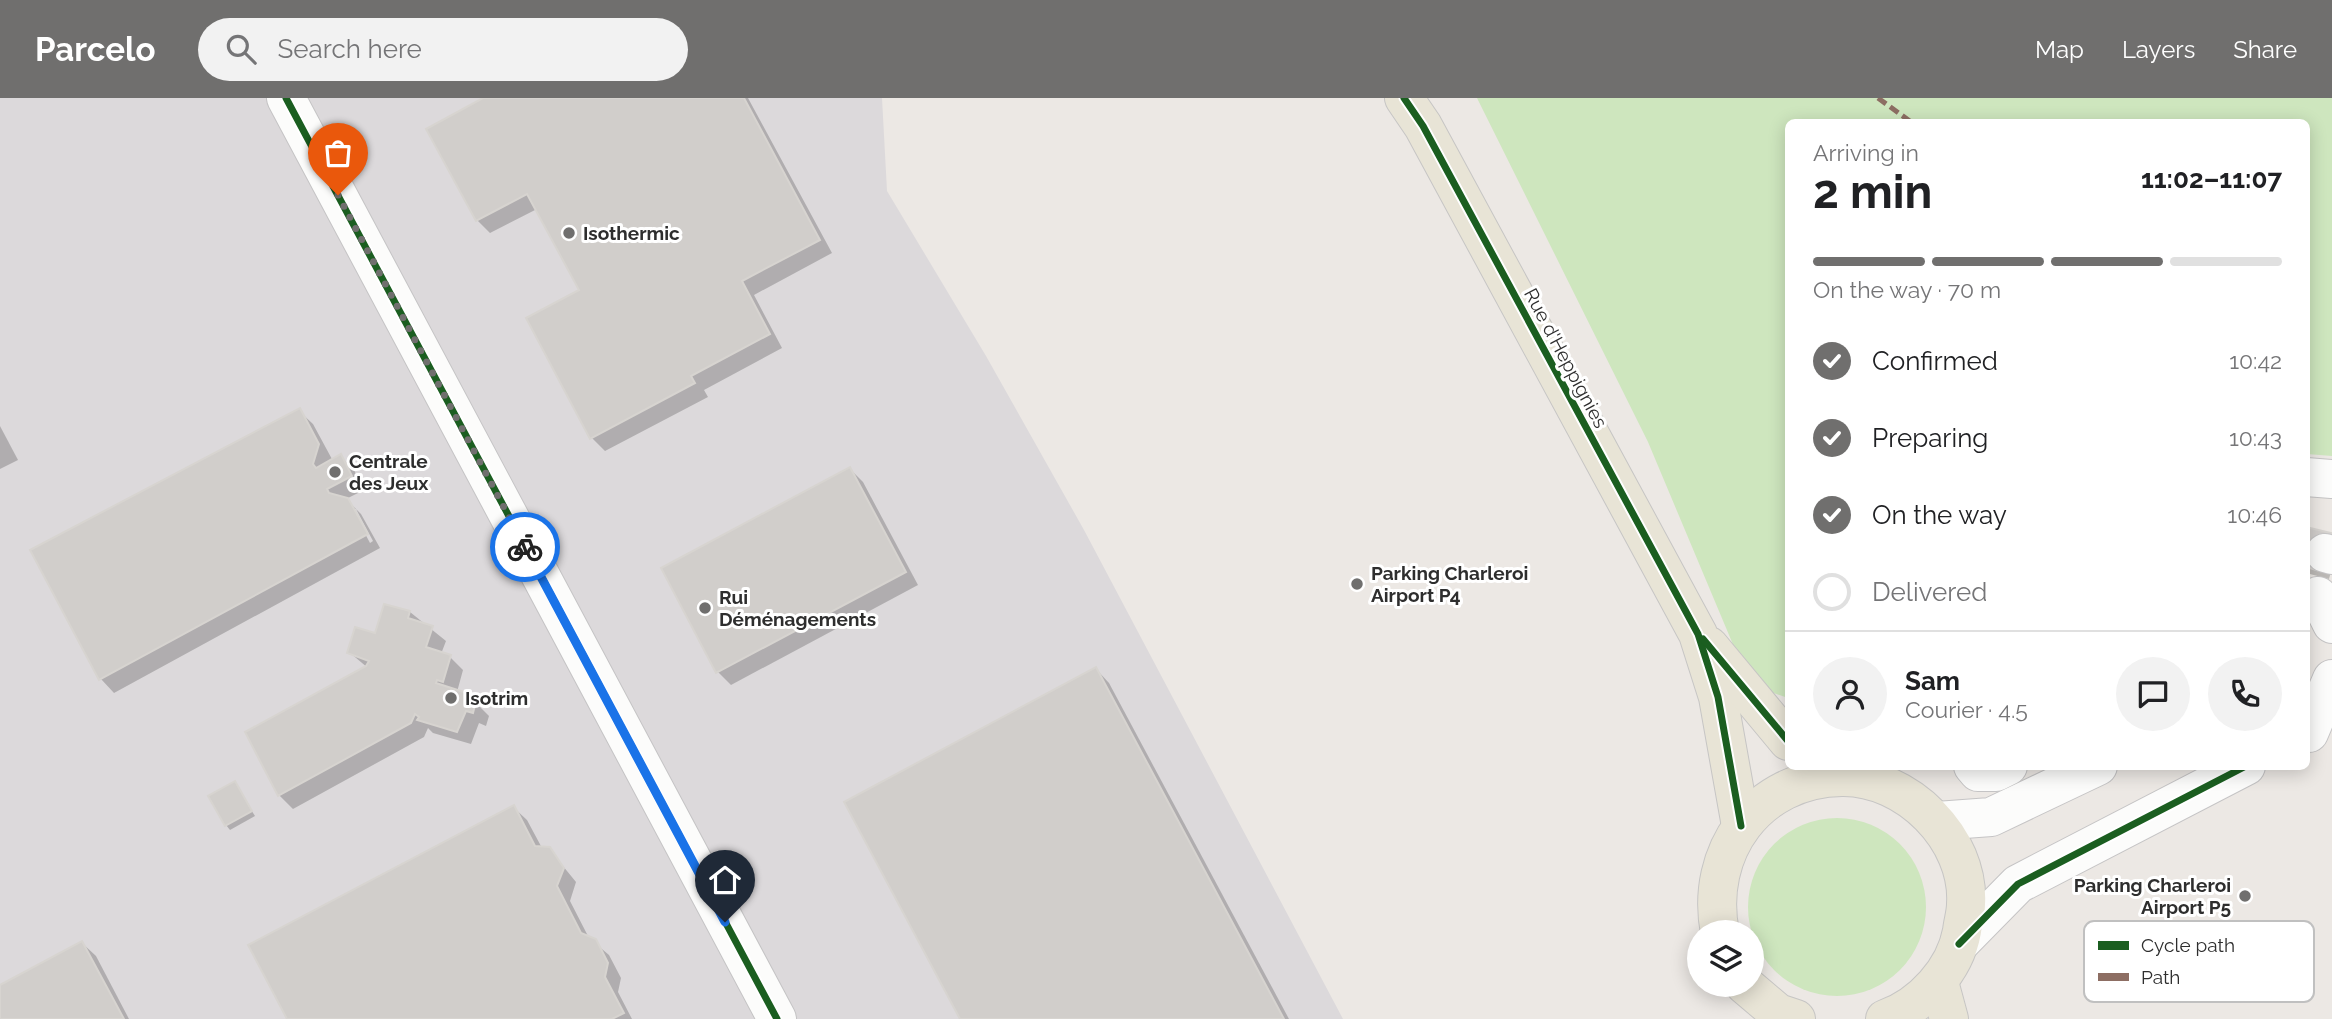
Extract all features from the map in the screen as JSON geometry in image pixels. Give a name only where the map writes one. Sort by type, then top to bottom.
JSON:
[{"type":"main road","name":"Rue d'Heppignies","points":[[1404,98],[1423,126],[1698,634],[1718,697],[1741,826]]},
{"type":"main road","name":"Rue d'Heppignies","points":[[1698,634],[1785,737]]},
{"type":"main road","points":[[1718,920],[1715,907],[1721,864],[1741,826],[1769,800],[1804,783],[1852,772],[1904,794],[1937,821],[1959,859],[1967,902],[1959,944],[1939,982],[1902,1013],[1885,1019]]},
{"type":"main road","points":[[1939,982],[1949,1019]]},
{"type":"main road","points":[[1759,997],[1778,1013],[1796,1019]]},
{"type":"street","points":[[286,98],[777,1019]]},
{"type":"street","points":[[2310,477],[2332,479]]},
{"type":"street","points":[[2310,665],[2332,654]]},
{"type":"street","points":[[2316,730],[2332,679]]},
{"type":"street","points":[[1976,770],[2000,770]]},
{"type":"street","points":[[1937,821],[1991,817],[2090,770]]},
{"type":"street","points":[[1959,944],[2018,884],[2238,770]]},
{"type":"shaded area","points":[[0,98],[882,98],[887,191],[986,356],[1084,530],[1343,1019],[0,1019]]},
{"type":"green space","points":[[1477,98],[2332,98],[2332,456],[2310,454],[2310,119],[1785,119],[1785,697],[1750,685],[1648,442]]},
{"type":"green space","points":[[1820,820],[1854,820],[1886,833],[1900,844],[1911,858],[1924,890],[1924,924],[1911,956],[1900,970],[1886,981],[1854,994],[1820,994],[1788,981],[1764,957],[1764,920],[1750,920],[1750,890],[1763,858],[1774,844],[1788,833]]},
{"type":"building","points":[[483,98],[744,98],[820,240],[742,281],[770,334],[691,376],[695,383],[590,439],[526,318],[579,290],[527,194],[476,221],[426,129]]},
{"type":"building","points":[[300,408],[319,444],[313,464],[316,468],[341,454],[352,476],[327,489],[329,493],[348,498],[368,534],[99,680],[30,550]]},
{"type":"building","points":[[850,467],[906,572],[716,673],[661,568]]},
{"type":"building","points":[[2310,528],[2331,533],[2320,571],[2310,568]]},
{"type":"building","points":[[384,604],[410,611],[408,618],[433,626],[426,647],[451,655],[443,682],[437,680],[436,683],[470,694],[469,699],[476,701],[473,713],[466,711],[457,732],[417,720],[419,717],[415,714],[411,723],[278,796],[245,732],[366,666],[369,661],[347,653],[355,627],[375,633]]},
{"type":"building","points":[[1096,667],[1284,1019],[960,1019],[844,802]]},
{"type":"building","points":[[235,781],[252,811],[225,826],[208,796]]},
{"type":"building","points":[[514,805],[535,846],[550,847],[564,868],[557,886],[581,933],[596,939],[608,963],[605,977],[624,1013],[612,1019],[287,1019],[248,945]]},
{"type":"building","points":[[82,941],[124,1019],[0,1019],[0,985]]},
{"type":"marked path","points":[[1878,98],[1907,119]]},
{"type":"cycle path","points":[[286,98],[777,1019]]},
{"type":"cycle path","points":[[1404,98],[1423,126],[1698,634],[1718,697],[1741,826]]},
{"type":"cycle path","points":[[1703,639],[1785,737]]},
{"type":"cycle path","points":[[1959,944],[2018,884],[2238,770]]},
{"type":"way so far","points":[[338,195],[525,547]]},
{"type":"place","name":"Isothermic","points":[[569,233]]},
{"type":"place","name":"Centrale des Jeux","points":[[335,472]]},
{"type":"place","name":"Parking Charleroi Airport P4","points":[[1357,584]]},
{"type":"place","name":"Rui Déménagements","points":[[705,608]]},
{"type":"place","name":"Isotrim","points":[[451,698]]},
{"type":"place","name":"Parking Charleroi Airport P5","points":[[2245,896]]},
{"type":"route","points":[[525,547],[725,922]]}]
